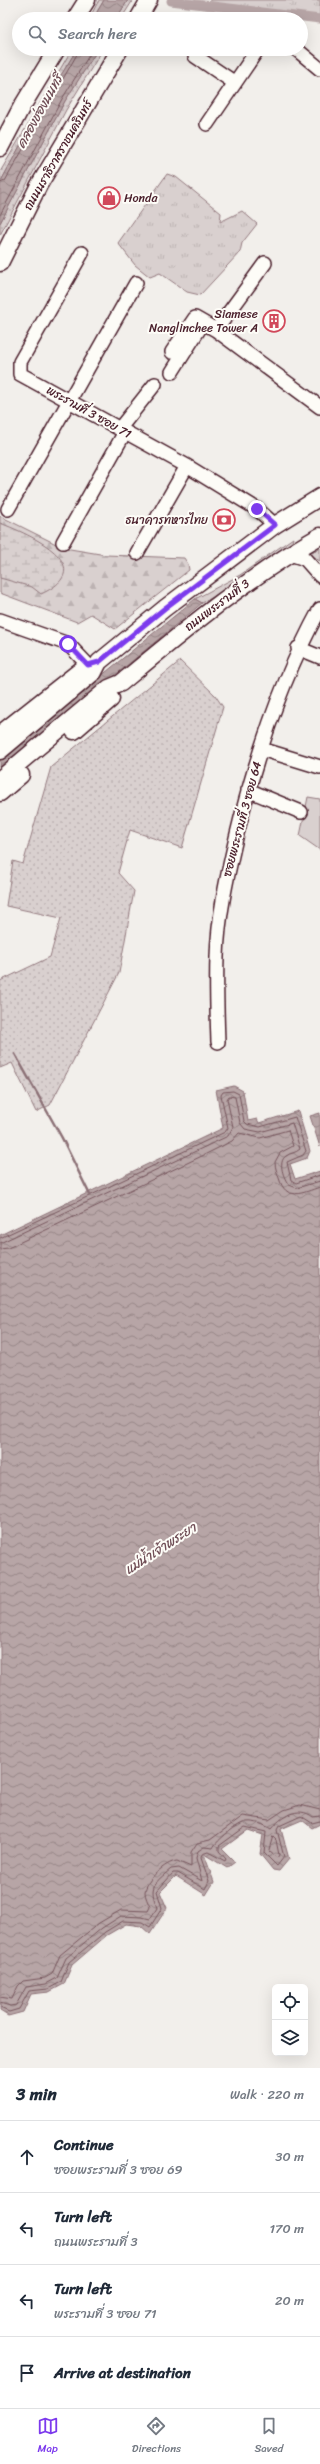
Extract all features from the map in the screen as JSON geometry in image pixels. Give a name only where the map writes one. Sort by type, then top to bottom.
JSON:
[{"type":"main road","points":[[74,12],[75,0]]},
{"type":"main road","points":[[79,12],[87,0]]},
{"type":"main road","points":[[142,12],[149,0]]},
{"type":"main road","points":[[1,142],[53,56]]},
{"type":"main road","name":"ถนนนราธิวาสราชนครินทร์","points":[[0,263],[39,185],[116,56]]},
{"type":"main road","points":[[0,734],[275,525],[320,496]]},
{"type":"main road","name":"ถนนพระรามที่ 3","points":[[0,779],[109,688],[121,683],[196,621],[258,574],[320,536]]},
{"type":"main road","points":[[0,751],[94,672],[93,664]]},
{"type":"main road","name":"ถนนพระรามที่ 3","points":[[0,793],[114,697],[121,683]]},
{"type":"street","points":[[195,56],[235,83]]},
{"type":"street","points":[[207,124],[253,56]]},
{"type":"street","points":[[304,56],[320,69]]},
{"type":"street","name":"พระรามที่ 3 ซอย 71","points":[[82,253],[20,362],[18,368],[20,374],[186,466],[257,509],[275,525]]},
{"type":"street","points":[[216,330],[265,263]]},
{"type":"street","points":[[8,508],[68,400],[136,283]]},
{"type":"street","points":[[199,320],[216,330],[320,407]]},
{"type":"street","points":[[172,352],[199,320]]},
{"type":"street","points":[[172,372],[199,320]]},
{"type":"street","points":[[63,542],[123,430],[155,384]]},
{"type":"street","points":[[137,553],[186,466]]},
{"type":"street","points":[[290,554],[305,559],[320,576]]},
{"type":"street","name":"ซอยพระรามที่ 3 ซอย 64","points":[[218,1042],[217,956],[225,889],[248,790],[261,749],[298,648],[320,609]]},
{"type":"street","points":[[0,620],[68,644],[93,664]]},
{"type":"street","points":[[298,648],[320,657]]},
{"type":"street","points":[[261,749],[320,767]]},
{"type":"street","points":[[248,790],[301,812]]},
{"type":"green space","points":[[99,0],[104,0],[97,12],[93,12]]},
{"type":"green space","points":[[128,0],[133,0],[125,12],[120,12]]},
{"type":"green space","points":[[210,0],[320,0],[320,18],[308,16],[308,12],[276,12],[209,3]]},
{"type":"green space","points":[[68,56],[73,56],[35,118],[0,183],[0,172]]},
{"type":"green space","points":[[94,56],[99,56],[66,110],[0,235],[0,223],[65,101]]},
{"type":"green space","points":[[167,174],[176,177],[221,213],[220,222],[242,211],[257,224],[242,243],[240,252],[200,295],[187,292],[160,273],[150,277],[135,265],[118,243]]},
{"type":"green space","points":[[0,516],[64,548],[106,555],[184,558],[188,564],[189,570],[115,629],[91,614],[77,622],[0,593]]},
{"type":"green space","points":[[0,523],[42,543],[54,552],[62,562],[64,573],[58,583],[41,594],[32,587],[0,578]]},
{"type":"green space","points":[[293,538],[292,542],[213,597],[202,603],[195,599],[240,575]]},
{"type":"green space","points":[[320,548],[320,561],[308,554]]},
{"type":"green space","points":[[180,661],[215,695],[223,707],[182,848],[130,830],[118,873],[134,891],[119,973],[50,1105],[36,1112],[12,1063],[0,1068],[0,981],[50,957],[61,918],[6,906],[13,861],[23,864],[51,767]]},
{"type":"green space","points":[[308,797],[320,799],[320,850],[300,836]]},
{"type":"water","points":[[104,0],[128,0],[120,12],[97,12]]},
{"type":"water","points":[[73,56],[94,56],[65,101],[0,223],[0,183],[35,118]]},
{"type":"water","points":[[195,599],[202,603],[0,771],[0,759]]},
{"type":"water","name":"แม่น้ำเจ้าพระยา","points":[[234,1086],[243,1091],[248,1121],[257,1119],[259,1123],[298,1111],[310,1151],[307,1158],[290,1164],[295,1179],[320,1171],[320,1824],[312,1828],[302,1820],[281,1829],[289,1859],[279,1871],[273,1870],[260,1854],[263,1835],[248,1830],[222,1849],[235,1862],[227,1868],[204,1854],[214,1882],[206,1895],[176,1876],[160,1892],[167,1908],[150,1934],[141,1926],[126,1924],[107,1935],[72,1965],[64,1984],[49,1992],[31,1994],[23,2012],[8,2016],[0,2011],[0,1235],[223,1128],[216,1090]]},
{"type":"water","points":[[320,1113],[320,1147],[310,1116]]},
{"type":"waterway","points":[[171,1],[262,12]]},
{"type":"waterway","points":[[308,18],[320,19]]},
{"type":"waterway","points":[[15,1054],[62,1138],[90,1195]]},
{"type":"place","name":"Honda","points":[[109,198]]},
{"type":"place","name":"Siamese Nanglinchee Tower A","points":[[274,321]]},
{"type":"place","name":"ธนาคารทหารไทย","points":[[224,520]]},
{"type":"route","points":[[68,644],[88,665],[99,662],[165,608],[275,525],[257,509]]},
{"type":"water label","name":"คลองช่องนนทรี","points":[[39,111]]}]
